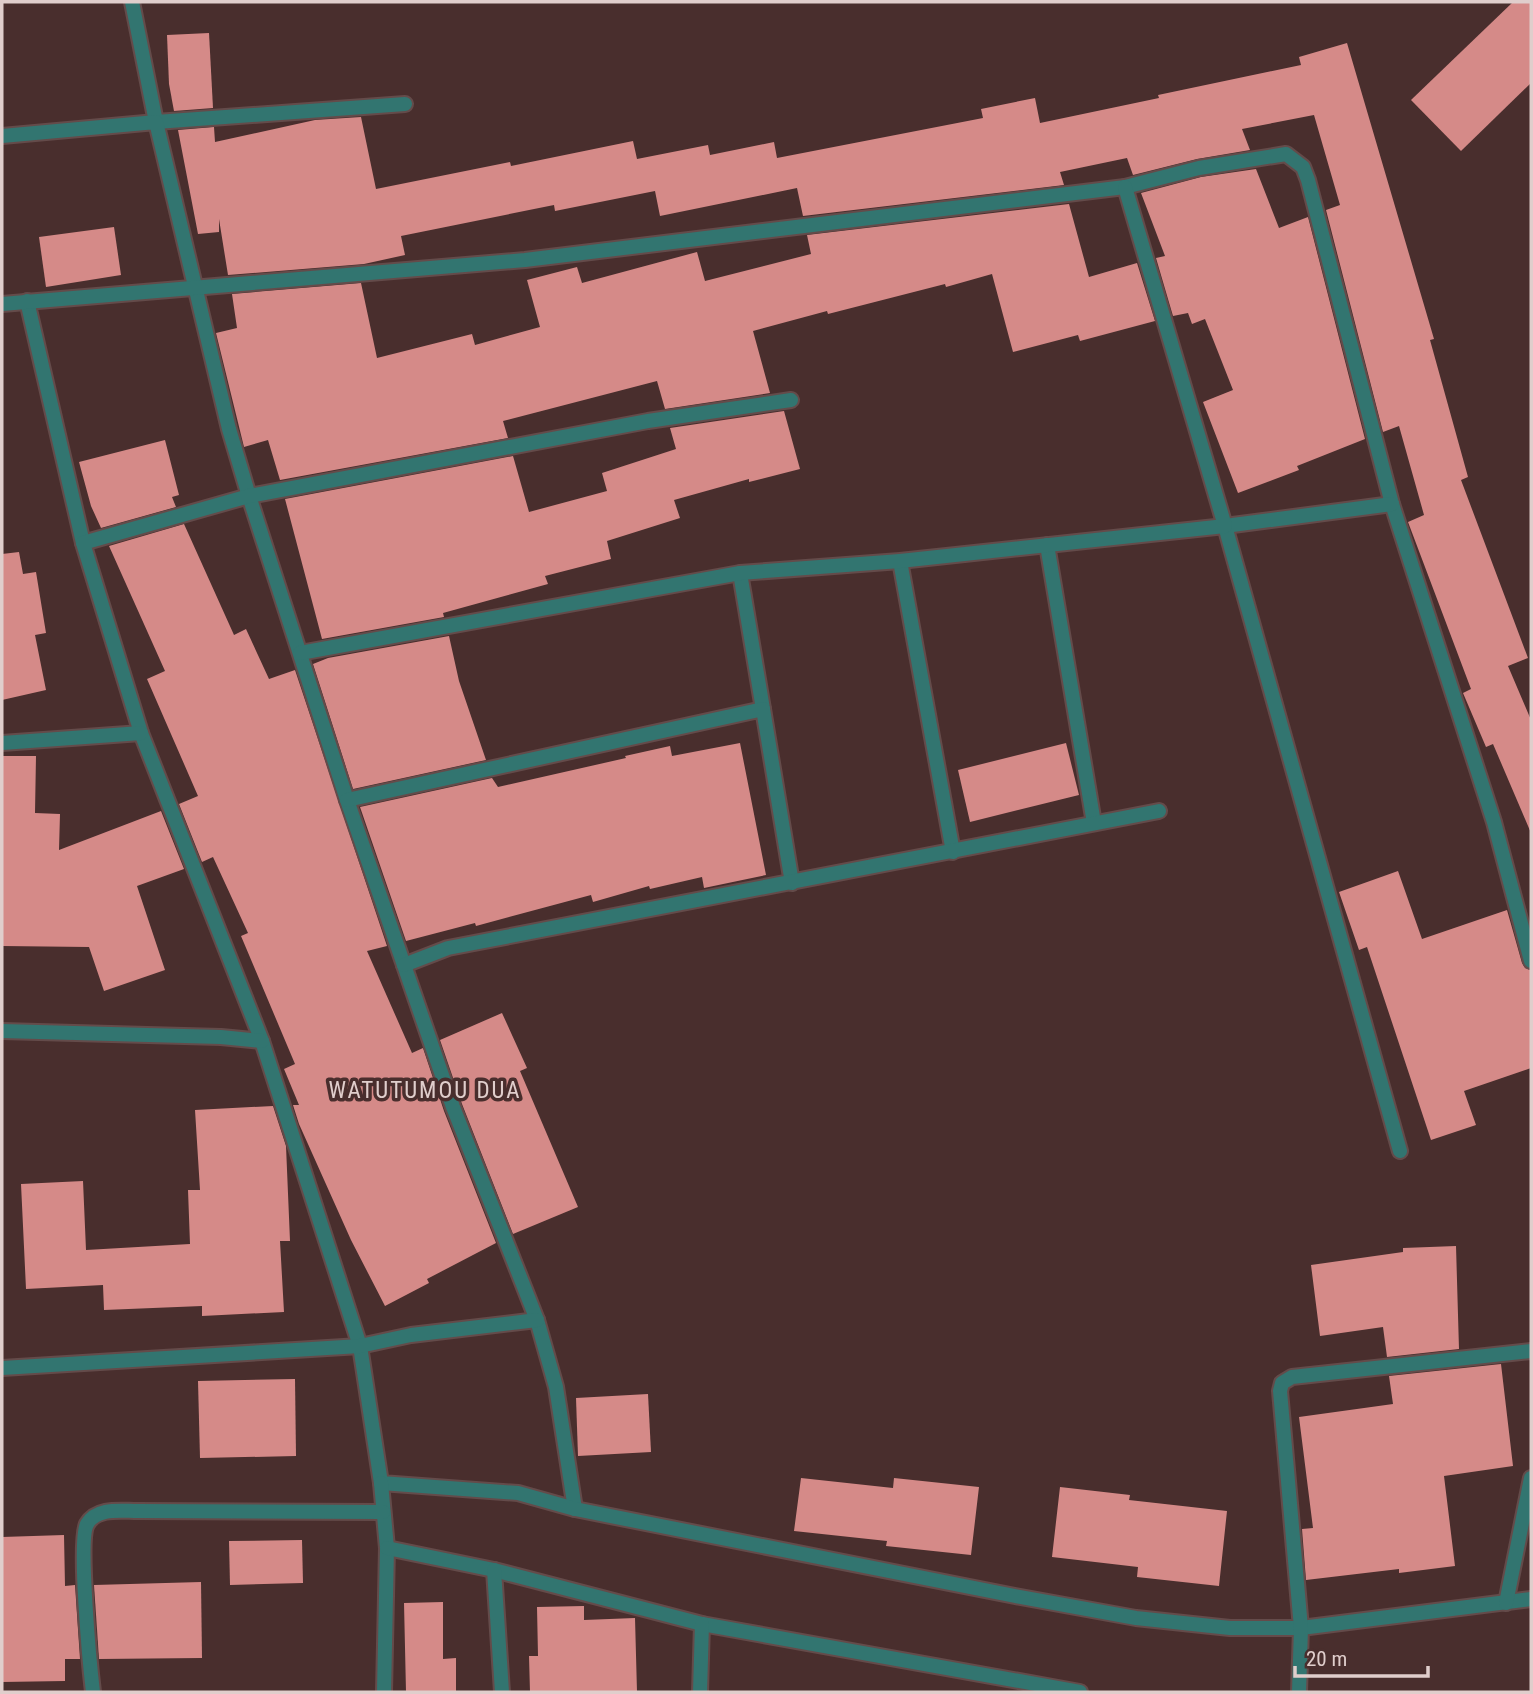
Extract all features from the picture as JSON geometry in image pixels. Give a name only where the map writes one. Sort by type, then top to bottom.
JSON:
[{"type":"street","points":[[132,2],[156,122],[229,429],[346,800],[453,1107],[537,1321],[556,1387],[575,1509]]},
{"type":"street","points":[[2,136],[405,104]]},
{"type":"street","points":[[2,304],[525,260],[1125,187],[1199,168],[1286,154],[1303,167],[1392,504],[1494,822],[1531,961]]},
{"type":"street","points":[[1125,187],[1225,526],[1400,1151]]},
{"type":"street","points":[[27,301],[83,543],[141,733],[262,1041],[360,1346],[381,1483],[387,1548],[384,1692]]},
{"type":"street","points":[[83,543],[249,496],[648,421],[791,400]]},
{"type":"street","points":[[300,653],[740,573],[900,561],[1225,526],[1392,504]]},
{"type":"street","points":[[1047,545],[1094,823]]},
{"type":"street","points":[[900,561],[953,852]]},
{"type":"street","points":[[740,573],[792,883]]},
{"type":"street","points":[[346,800],[764,709]]},
{"type":"street","points":[[2,743],[141,733]]},
{"type":"street","points":[[404,965],[448,948],[1158,811]]},
{"type":"street","points":[[2,1031],[221,1037],[262,1041]]},
{"type":"street","points":[[2,1368],[360,1346],[411,1335],[537,1321]]},
{"type":"street","points":[[1299,1692],[1301,1628],[1280,1391],[1282,1384],[1292,1377],[1531,1351]]},
{"type":"street","points":[[1506,1604],[1531,1478]]},
{"type":"street","points":[[381,1483],[518,1493],[575,1509],[960,1586],[1136,1618],[1230,1628],[1301,1628],[1531,1599]]},
{"type":"street","points":[[93,1692],[84,1533],[87,1524],[96,1515],[107,1511],[383,1513]]},
{"type":"street","points":[[387,1548],[494,1570],[702,1624],[1080,1692]]},
{"type":"street","points":[[494,1570],[502,1692]]},
{"type":"street","points":[[700,1692],[702,1624]]},
{"type":"building","points":[[1513,2],[1531,2],[1531,83],[1461,151],[1411,100]]},
{"type":"building","points":[[209,33],[213,108],[174,111],[169,84],[167,35]]},
{"type":"building","points":[[1347,43],[1434,339],[1430,340],[1468,477],[1461,480],[1528,658],[1508,666],[1531,720],[1531,833],[1493,744],[1486,747],[1463,693],[1471,689],[1408,522],[1424,515],[1399,426],[1383,432],[1326,210],[1340,205],[1314,115],[1242,129],[1250,150],[1197,159],[1133,175],[1127,158],[1060,172],[1064,185],[803,216],[797,188],[660,216],[655,191],[555,211],[554,205],[401,236],[405,255],[364,264],[228,275],[219,219],[219,232],[198,234],[178,130],[214,127],[215,142],[315,120],[361,117],[376,189],[510,162],[511,166],[633,141],[637,159],[708,145],[710,155],[774,142],[777,158],[983,118],[981,109],[1035,98],[1040,123],[1301,65],[1299,57]]},
{"type":"building","points":[[1256,169],[1279,228],[1308,217],[1365,439],[1297,466],[1299,470],[1238,493],[1203,402],[1233,390],[1205,319],[1192,324],[1188,313],[1173,316],[1156,258],[1165,256],[1141,193],[1201,177]]},
{"type":"building","points":[[1069,204],[1089,277],[1137,263],[1155,321],[1080,341],[1078,335],[1013,352],[992,274],[828,314],[827,311],[753,331],[770,393],[665,409],[657,381],[503,421],[508,438],[280,480],[268,440],[244,447],[216,333],[237,328],[232,294],[361,283],[377,358],[472,334],[475,345],[540,327],[527,280],[577,267],[582,283],[697,252],[705,281],[811,254],[807,235]]},
{"type":"building","points":[[114,227],[121,275],[46,287],[39,237]]},
{"type":"building","points":[[784,411],[800,469],[749,482],[749,479],[674,500],[680,518],[607,541],[611,559],[545,576],[548,584],[443,613],[444,617],[322,639],[285,499],[513,456],[529,512],[607,491],[602,473],[676,449],[670,428]]},
{"type":"building","points":[[165,440],[179,495],[172,497],[176,507],[101,528],[91,506],[79,462]]},
{"type":"building","points":[[184,524],[234,635],[246,629],[269,679],[295,670],[387,946],[367,951],[412,1053],[423,1048],[444,1111],[496,1243],[427,1279],[429,1283],[385,1306],[351,1240],[299,1124],[293,1105],[299,1105],[284,1069],[295,1064],[241,936],[248,933],[213,857],[202,862],[179,804],[198,796],[147,679],[165,671],[109,546]]},
{"type":"building","points":[[19,552],[23,574],[36,572],[46,633],[35,635],[46,690],[2,700],[2,554]]},
{"type":"building","points":[[449,636],[459,681],[486,760],[353,789],[313,664],[328,658]]},
{"type":"building","points":[[740,743],[766,875],[704,888],[702,877],[650,889],[649,886],[593,902],[591,895],[476,926],[475,923],[406,941],[360,807],[492,778],[498,787],[670,746],[672,756]]},
{"type":"building","points":[[1066,743],[1079,795],[970,822],[958,770]]},
{"type":"building","points":[[2,756],[36,756],[35,813],[60,814],[59,850],[161,811],[184,869],[137,886],[165,970],[104,991],[89,947],[2,946]]},
{"type":"building","points":[[1398,871],[1422,939],[1507,910],[1522,963],[1525,968],[1531,970],[1531,1068],[1464,1091],[1476,1125],[1431,1140],[1367,947],[1359,950],[1339,892]]},
{"type":"building","points":[[502,1013],[527,1068],[520,1071],[578,1207],[513,1234],[440,1040]]},
{"type":"building","points":[[273,1106],[286,1146],[290,1241],[280,1241],[284,1312],[202,1316],[202,1306],[104,1310],[103,1285],[26,1289],[21,1184],[83,1181],[86,1250],[190,1244],[188,1190],[200,1190],[195,1110]]},
{"type":"building","points":[[1456,1246],[1459,1349],[1387,1357],[1383,1327],[1320,1336],[1311,1265],[1403,1252],[1403,1248]]},
{"type":"building","points":[[1501,1364],[1513,1466],[1444,1476],[1455,1566],[1399,1573],[1399,1569],[1306,1580],[1302,1529],[1313,1528],[1299,1417],[1393,1404],[1389,1376]]},
{"type":"building","points":[[295,1379],[296,1456],[200,1458],[198,1381]]},
{"type":"building","points":[[648,1394],[651,1452],[578,1456],[576,1398]]},
{"type":"building","points":[[801,1478],[893,1488],[894,1478],[979,1487],[971,1555],[886,1546],[887,1541],[794,1531]]},
{"type":"building","points":[[1060,1487],[1130,1495],[1129,1500],[1227,1511],[1219,1586],[1137,1577],[1138,1567],[1052,1557]]},
{"type":"building","points":[[64,1535],[65,1586],[75,1585],[80,1659],[65,1659],[65,1681],[2,1682],[2,1537]]},
{"type":"building","points":[[302,1540],[303,1583],[230,1585],[229,1541]]},
{"type":"building","points":[[201,1582],[202,1658],[99,1659],[94,1585]]},
{"type":"building","points":[[443,1602],[443,1659],[456,1658],[456,1692],[406,1692],[404,1603]]},
{"type":"building","points":[[584,1606],[584,1620],[635,1618],[637,1692],[530,1692],[529,1656],[538,1656],[537,1607]]},
{"type":"district","name":"WATUTUMOU DUA","points":[[425,1090]]}]
